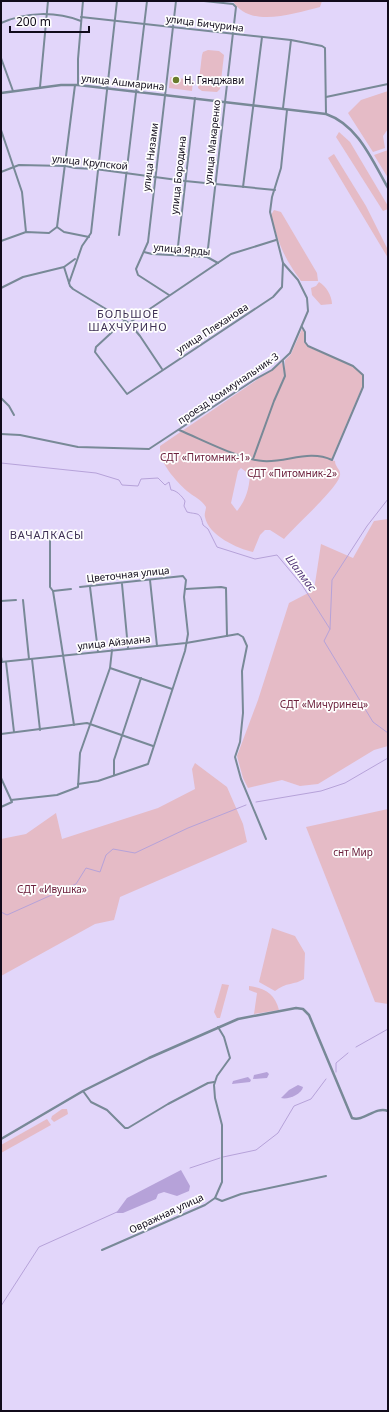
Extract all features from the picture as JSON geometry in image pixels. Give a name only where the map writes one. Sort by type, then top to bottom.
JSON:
[{"type":"street","points":[[40,88],[48,1]]},
{"type":"street","points":[[1,241],[26,232],[50,233],[57,227],[66,166],[70,118],[76,85],[83,1]]},
{"type":"street","points":[[69,283],[76,258],[91,233],[117,1]]},
{"type":"street","points":[[119,235],[125,173],[147,1]]},
{"type":"street","name":"улица Низами","points":[[169,295],[138,275],[137,266],[148,242],[176,1]]},
{"type":"street","name":"улица Макаренко","points":[[204,1],[236,5],[207,257]]},
{"type":"street","points":[[1,23],[23,15],[67,16],[81,21]]},
{"type":"street","name":"улица Бичурина","points":[[81,17],[316,44],[325,48],[326,97]]},
{"type":"street","points":[[244,186],[262,37]]},
{"type":"street","points":[[283,108],[291,40]]},
{"type":"street","points":[[1,58],[13,91]]},
{"type":"street","points":[[326,114],[326,97],[388,84]]},
{"type":"street","name":"улица Ашмарина","points":[[1,93],[76,85],[326,114],[340,120],[352,130],[388,188]]},
{"type":"street","name":"улица Бородина","points":[[177,255],[195,98]]},
{"type":"street","name":"проезд Коммунальник-3","points":[[1,434],[20,435],[78,447],[146,450],[153,448],[283,361],[290,353],[308,311],[307,298],[298,280],[283,263],[270,212],[282,162],[287,109]]},
{"type":"street","points":[[1,130],[23,197],[26,232]]},
{"type":"street","name":"улица Крупской","points":[[1,172],[19,165],[66,166],[185,181],[275,190]]},
{"type":"street","points":[[57,227],[64,232],[89,237]]},
{"type":"street","points":[[129,323],[169,295],[236,252],[276,240]]},
{"type":"street","name":"улица Ярды","points":[[144,252],[167,256],[177,255],[207,257],[218,263]]},
{"type":"street","points":[[1,288],[23,277],[64,267],[76,258]]},
{"type":"street","name":"улица Плеханова","points":[[124,321],[96,347],[95,352],[127,394],[273,297],[282,287],[283,263]]},
{"type":"street","points":[[64,267],[69,283],[76,292],[129,323],[140,336],[163,370]]},
{"type":"street","points":[[179,430],[253,459],[268,461],[292,457],[319,456],[332,460],[363,387],[364,382],[362,371],[308,346],[305,342],[305,332],[302,327]]},
{"type":"street","points":[[253,459],[274,401],[285,376],[283,361]]},
{"type":"street","points":[[1,398],[9,406],[14,415]]},
{"type":"street","points":[[50,538],[50,584],[53,591],[74,725]]},
{"type":"street","name":"Цветочная улица","points":[[80,587],[122,584],[177,577],[185,578],[186,589]]},
{"type":"street","points":[[150,580],[157,646]]},
{"type":"street","points":[[122,584],[128,648]]},
{"type":"street","points":[[90,587],[98,651]]},
{"type":"street","points":[[1,807],[11,801],[57,795],[78,786],[146,766],[185,651],[188,634],[184,597],[186,589],[221,587],[226,588],[228,636],[238,634],[243,637],[247,646],[242,672],[243,713],[240,742],[235,757],[240,779],[266,839]]},
{"type":"street","points":[[53,591],[71,589]]},
{"type":"street","points":[[1,601],[16,600]]},
{"type":"street","points":[[23,600],[40,730]]},
{"type":"street","name":"улица Айзмана","points":[[1,662],[186,643],[228,636]]},
{"type":"street","points":[[78,786],[79,757],[110,668],[112,650]]},
{"type":"street","points":[[1,657],[1,662]]},
{"type":"street","points":[[6,662],[14,732]]},
{"type":"street","points":[[110,668],[172,689]]},
{"type":"street","points":[[114,775],[114,760],[141,678]]},
{"type":"street","points":[[1,734],[90,724],[153,746]]},
{"type":"street","points":[[1,778],[11,801]]},
{"type":"street","points":[[1,1139],[115,1074],[218,1027],[252,1016],[296,1008],[303,1009],[309,1015],[352,1118],[360,1118],[380,1110],[388,1111]]},
{"type":"street","points":[[83,1091],[91,1102],[107,1110],[125,1128],[128,1128],[168,1104],[208,1083],[214,1082],[230,1058],[224,1037],[218,1027]]},
{"type":"street","name":"Овражная улица","points":[[102,1250],[205,1206],[215,1198],[222,1182],[222,1125],[215,1098],[214,1082]]},
{"type":"street","points":[[215,1198],[222,1201],[241,1194],[326,1176]]},
{"type":"green space","points":[[233,1],[322,1],[320,7],[298,13],[273,17],[261,17],[250,15],[240,10]]},
{"type":"green space","points":[[208,50],[219,51],[224,55],[220,89],[217,92],[202,91],[198,88],[202,55],[203,52]]},
{"type":"green space","points":[[170,77],[193,80],[192,91],[169,88]]},
{"type":"green space","points":[[388,91],[388,129],[383,136],[385,148],[373,152],[348,113],[361,100]]},
{"type":"green space","points":[[339,132],[350,142],[388,206],[388,209],[383,211],[336,137]]},
{"type":"green space","points":[[388,150],[388,178],[374,155]]},
{"type":"green space","points":[[334,154],[366,206],[388,250],[388,258],[328,158]]},
{"type":"green space","points":[[274,210],[281,212],[317,273],[318,281],[301,281],[290,264],[282,250],[271,215]]},
{"type":"green space","points":[[319,282],[328,292],[332,304],[321,305],[312,295],[311,288],[316,286]]},
{"type":"green space","name":"СДТ «Питомник-2»","points":[[302,329],[304,332],[304,342],[308,347],[353,366],[363,374],[362,387],[331,460],[335,461],[340,472],[338,481],[284,539],[270,530],[265,530],[260,535],[253,552],[240,548],[224,540],[212,530],[207,524],[205,517],[206,507],[200,500],[182,487],[169,471],[162,459],[160,446],[283,362],[284,376],[274,401],[285,376],[285,360],[291,354]],"holes":[[[241,468],[250,475],[249,485],[243,503],[237,511],[231,503],[238,471]]]},
{"type":"green space","name":"СДТ «Мичуринец»","points":[[388,519],[388,746],[374,750],[318,784],[300,786],[282,780],[248,788],[243,778],[237,756],[258,700],[289,603],[314,590],[321,544],[353,558],[374,521]]},
{"type":"green space","name":"СДТ «Ивушка»","points":[[195,763],[227,787],[243,824],[247,842],[120,897],[114,920],[95,924],[1,976],[1,839],[26,834],[56,813],[62,839],[158,808],[195,789],[192,769]]},
{"type":"green space","name":"снт Мир","points":[[388,809],[388,1004],[375,1002],[306,827]]},
{"type":"green space","points":[[272,928],[295,936],[305,953],[304,979],[283,986],[275,991],[259,982]]},
{"type":"green space","points":[[222,984],[229,985],[220,1018],[217,1018],[214,1012]]},
{"type":"green space","points":[[249,986],[260,988],[272,996],[279,1010],[254,1014],[257,993],[249,990]]},
{"type":"green space","points":[[62,1109],[67,1109],[68,1114],[54,1122],[51,1119],[52,1116]]},
{"type":"green space","points":[[47,1119],[51,1125],[1,1153],[1,1145]]},
{"type":"shaded area","points":[[267,1072],[269,1074],[267,1078],[253,1079],[254,1075]]},
{"type":"shaded area","points":[[248,1077],[251,1080],[250,1082],[232,1084],[233,1081]]},
{"type":"shaded area","points":[[298,1085],[303,1087],[300,1092],[294,1096],[281,1098],[289,1090]]},
{"type":"shaded area","points":[[181,1170],[190,1186],[189,1191],[177,1196],[164,1192],[158,1194],[156,1199],[123,1213],[116,1213],[127,1198]]},
{"type":"waterway","name":"Шалмас","points":[[1,463],[96,473],[119,480],[122,485],[138,486],[141,479],[158,478],[165,485],[169,482],[171,490],[177,492],[182,497],[185,501],[184,506],[187,512],[198,514],[201,517],[203,525],[208,529],[217,547],[255,559],[277,555],[302,585],[330,629],[324,641],[373,722],[388,733]]},
{"type":"waterway","points":[[330,629],[332,580],[367,526],[388,499]]},
{"type":"waterway","points":[[256,802],[321,791],[345,783],[388,758]]},
{"type":"waterway","points":[[1,912],[7,915],[76,884],[86,868],[100,872],[106,855],[113,849],[135,853],[188,828],[246,805]]},
{"type":"waterway","points":[[356,1047],[388,1029]]},
{"type":"waterway","points":[[336,1072],[336,1063],[348,1053]]},
{"type":"waterway","points":[[223,1157],[256,1150],[278,1133],[294,1106],[311,1099],[326,1079]]},
{"type":"waterway","points":[[190,1168],[220,1158]]},
{"type":"waterway","points":[[1,1306],[39,1247],[117,1212]]},
{"type":"place","name":"Н. Гянджави","points":[[176,80]]},
{"type":"district","name":"БОЛЬШОЕ ШАХЧУРИНО","points":[[128,320]]},
{"type":"district","name":"ВАЧАЛКАСЫ","points":[[47,535]]},
{"type":"park label","name":"СДТ «Питомник-1»","points":[[205,457]]}]
